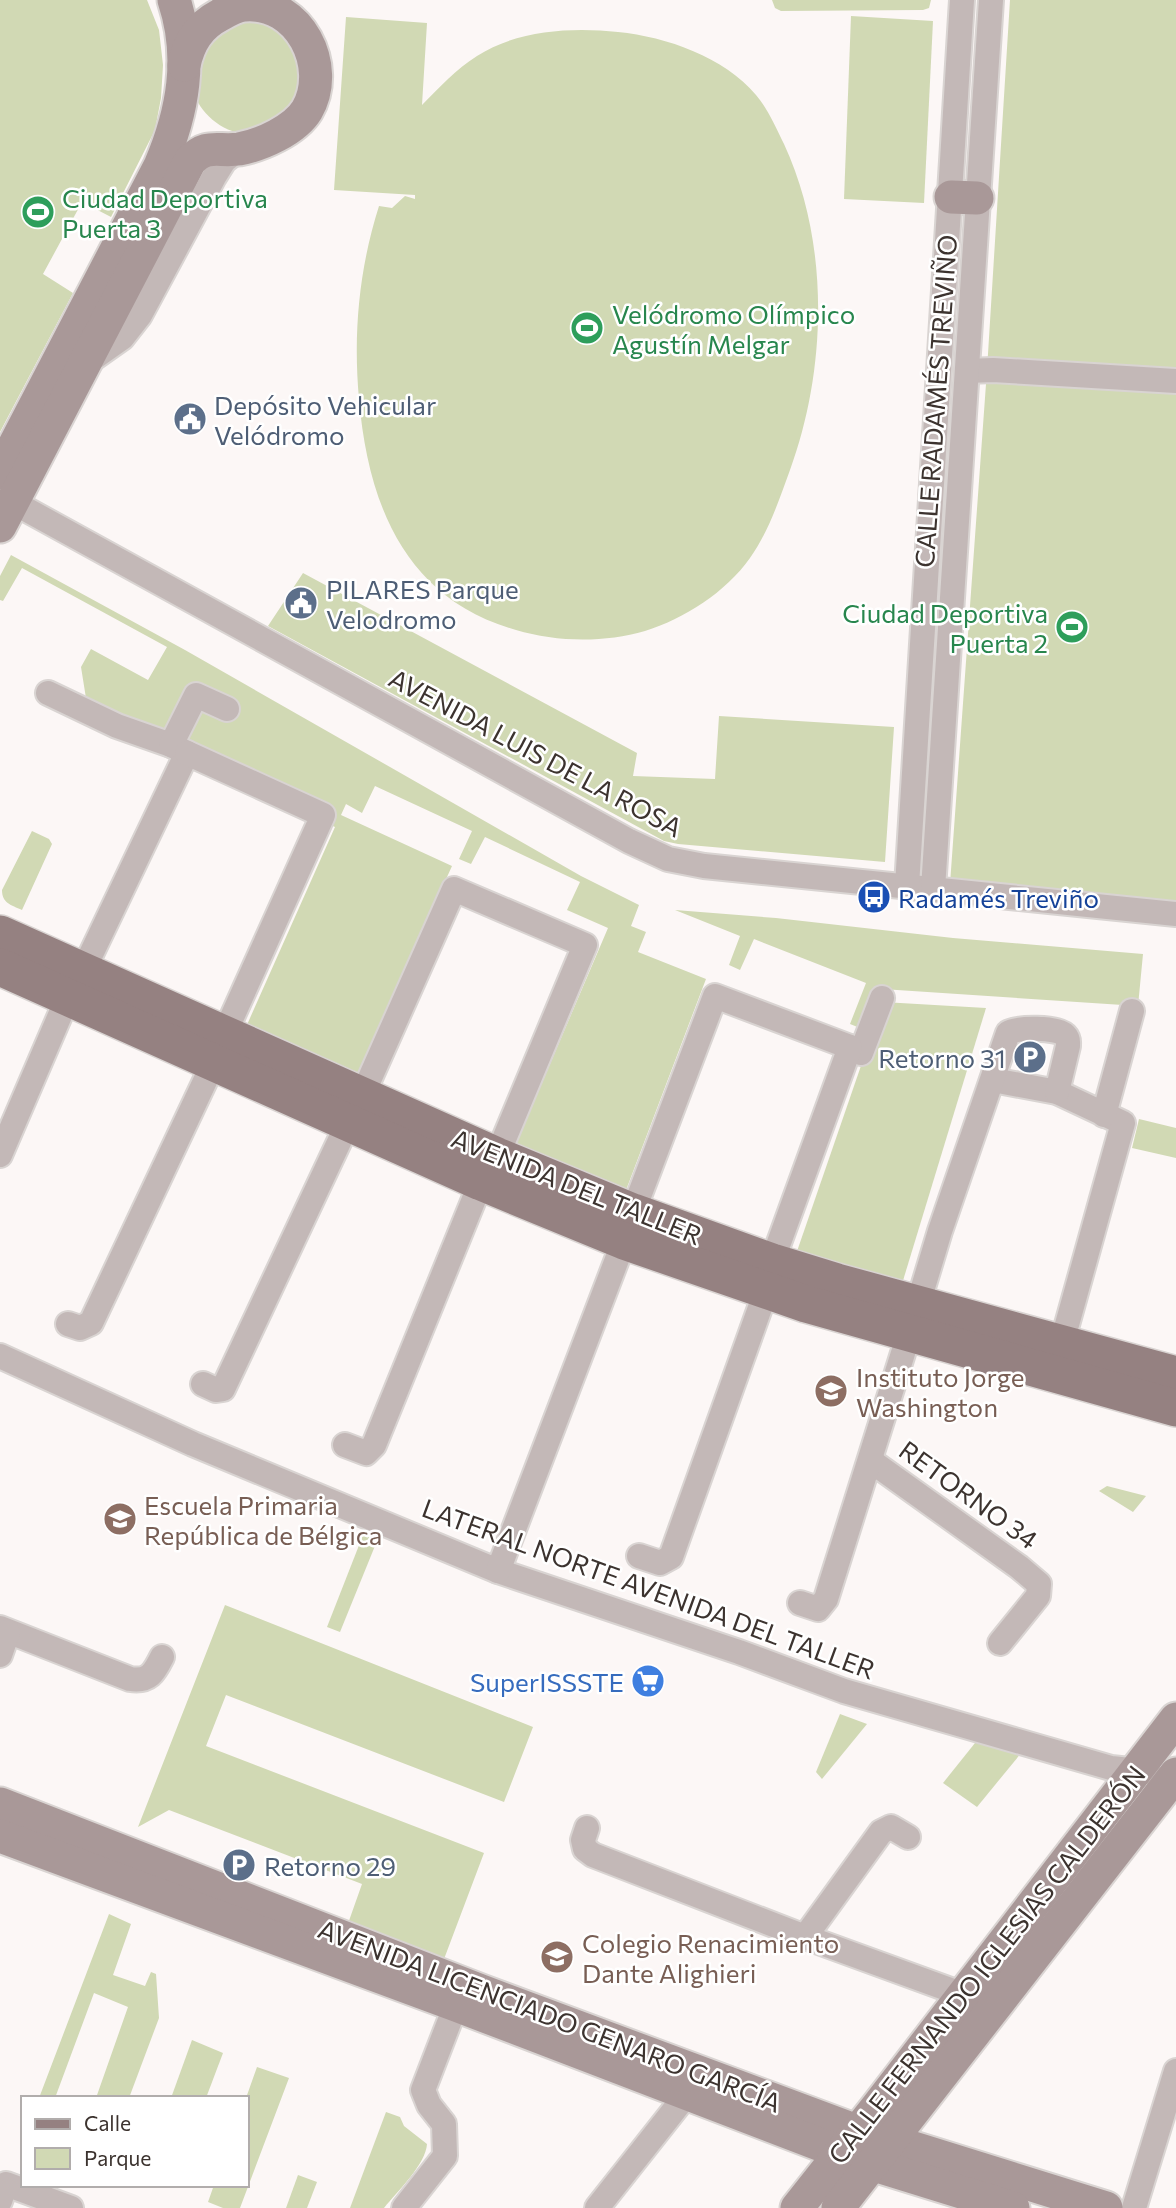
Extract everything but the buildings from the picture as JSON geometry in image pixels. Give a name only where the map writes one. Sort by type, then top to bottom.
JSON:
[{"type":"main road","name":"AVENIDA DEL TALLER","points":[[0,934],[75,985]]},
{"type":"main road","name":"AVENIDA DEL TALLER","points":[[0,967],[75,985],[489,1169],[628,1226],[769,1277],[1058,1358],[1176,1375]]},
{"type":"main road","name":"AVENIDA DEL TALLER","points":[[1058,1358],[1176,1408]]},
{"type":"street","points":[[174,0],[184,43],[184,65]]},
{"type":"street","name":"CALLE RADAMÉS TREVIÑO","points":[[933,889],[967,371],[961,0]]},
{"type":"street","name":"CALLE RADAMÉS TREVIÑO","points":[[907,886],[964,198],[991,0]]},
{"type":"street","points":[[244,5],[274,10],[287,17],[308,41],[315,56],[317,84],[306,111],[282,134],[239,149],[200,151],[190,161],[81,367],[3,499],[160,166],[177,121],[184,65],[195,35],[217,17],[244,5]]},
{"type":"street","points":[[967,371],[993,370],[1176,381]]},
{"type":"street","name":"AVENIDA LUIS DE LA ROSA","points":[[3,499],[657,855],[704,866],[1176,914]]},
{"type":"street","points":[[48,693],[117,726],[179,749],[323,815],[219,1048],[91,1323],[80,1328],[68,1324]]},
{"type":"street","points":[[0,1155],[179,749],[196,695],[227,709]]},
{"type":"street","points":[[203,1384],[216,1390],[223,1388],[355,1109],[454,889],[585,945],[374,1445],[366,1453],[345,1446]]},
{"type":"street","points":[[498,1571],[715,996],[861,1053],[882,998]]},
{"type":"street","points":[[1104,1115],[1132,1011]]},
{"type":"street","points":[[800,1603],[813,1608],[822,1606],[871,1461],[940,1231],[1008,1033],[1018,1029],[1056,1030],[1068,1039],[1056,1093]]},
{"type":"street","points":[[639,1556],[660,1563],[671,1557],[850,1047]]},
{"type":"street","points":[[993,1080],[1056,1093],[1123,1123],[1058,1358]]},
{"type":"street","name":"LATERAL NORTE AVENIDA DEL TALLER","points":[[0,1356],[194,1444],[498,1571],[739,1652],[844,1691],[1111,1768],[1176,1775]]},
{"type":"street","name":"RETORNO 34","points":[[871,1461],[1028,1573],[1039,1584],[1038,1596],[1000,1643]]},
{"type":"street","points":[[3,1638],[138,1680],[153,1675],[162,1657]]},
{"type":"street","name":"CALLE FERNANDO IGLESIAS CALDERÓN","points":[[797,2208],[1176,1719]]},
{"type":"street","name":"CALLE FERNANDO IGLESIAS CALDERÓN","points":[[838,2208],[1176,1775]]},
{"type":"street","name":"AVENIDA LICENCIADO GENARO GARCÍA","points":[[0,1804],[55,1841],[849,2141],[881,2152],[1106,2208]]},
{"type":"street","points":[[805,1937],[881,1832],[891,1827],[908,1837]]},
{"type":"street","points":[[587,1828],[583,1840],[585,1849],[593,1855],[964,1995]]},
{"type":"street","name":"AVENIDA LICENCIADO GENARO GARCÍA","points":[[0,1836],[55,1841]]},
{"type":"street","points":[[404,2208],[445,2156],[444,2124],[429,2105],[423,2090],[460,1995]]},
{"type":"street","name":"AVENIDA LICENCIADO GENARO GARCÍA","points":[[566,2035],[687,2094],[849,2141]]},
{"type":"street","points":[[1134,2208],[1176,2071]]},
{"type":"street","points":[[597,2208],[687,2094]]},
{"type":"street","name":"AVENIDA LICENCIADO GENARO GARCÍA","points":[[881,2152],[974,2203],[1013,2208]]},
{"type":"street","points":[[0,2201],[6,2184],[71,2208]]},
{"type":"green space","name":"Ciudad Deportiva Puerta 3","points":[[0,0],[147,0],[159,30],[163,65],[155,130],[111,217],[82,202],[43,274],[73,293],[0,432]]},
{"type":"green space","points":[[772,0],[931,0],[929,8],[923,10],[781,11],[775,8]]},
{"type":"green space","name":"Ciudad Deportiva Puerta 2","points":[[1010,0],[1176,0],[1176,908],[950,884],[987,370]]},
{"type":"green space","points":[[851,16],[933,21],[924,203],[844,199]]},
{"type":"green space","name":"Velódromo Olímpico Agustín Melgar","points":[[346,17],[427,23],[422,105],[462,67],[493,47],[545,32],[582,30],[637,35],[693,51],[728,70],[743,82],[768,112],[799,182],[810,223],[818,306],[811,390],[790,470],[763,537],[750,558],[729,582],[689,612],[660,626],[613,638],[564,639],[531,634],[478,615],[446,596],[420,571],[399,542],[383,510],[364,438],[357,374],[357,326],[362,277],[379,206],[392,208],[405,196],[415,199],[415,195],[334,190]]},
{"type":"green space","points":[[233,21],[271,23],[304,58],[297,108],[253,132],[235,132],[216,123],[202,108],[194,91],[203,42]]},
{"type":"green space","points":[[11,555],[185,650],[581,876],[639,905],[631,926],[646,932],[638,952],[706,979],[620,1206],[509,1160],[608,928],[567,910],[580,882],[485,837],[471,864],[459,859],[472,831],[375,786],[362,813],[346,804],[341,815],[452,866],[348,1095],[238,1045],[335,827],[89,717],[81,667],[91,649],[148,680],[167,647],[22,568],[3,601],[0,600],[0,576]]},
{"type":"green space","points":[[303,573],[637,753],[633,776],[715,779],[719,716],[894,727],[885,862],[664,841],[268,626]]},
{"type":"green space","points":[[32,831],[49,839],[52,844],[22,910],[5,901],[2,890]]},
{"type":"green space","points":[[675,910],[1143,954],[1138,1006],[882,989],[865,1030],[850,1024],[866,983],[754,939],[740,970],[729,965],[740,936]]},
{"type":"green space","points":[[883,1002],[986,1008],[898,1297],[794,1260]]},
{"type":"green space","points":[[1139,1119],[1176,1128],[1176,1158],[1132,1148]]},
{"type":"green space","points":[[1107,1486],[1146,1496],[1133,1512],[1099,1491]]},
{"type":"green space","points":[[365,1530],[379,1536],[340,1632],[327,1627]]},
{"type":"green space","points":[[225,1605],[533,1727],[504,1802],[226,1695],[206,1746],[484,1853],[441,1967],[345,1932],[362,1884],[169,1810],[138,1827]]},
{"type":"green space","points":[[840,1714],[867,1724],[822,1779],[816,1772]]},
{"type":"green space","points":[[979,1738],[1022,1752],[977,1807],[943,1783]]},
{"type":"green space","points":[[109,1914],[131,1924],[113,1975],[145,1986],[151,1972],[156,1974],[159,2018],[130,2096],[97,2096],[128,2007],[94,1993],[56,2096],[40,2096]]},
{"type":"green space","points":[[192,2040],[223,2053],[207,2096],[172,2096]]},
{"type":"green space","points":[[257,2067],[289,2078],[248,2187],[248,2096]]},
{"type":"green space","points":[[386,2112],[400,2117],[404,2126],[427,2144],[422,2160],[384,2208],[350,2208]]},
{"type":"green space","points":[[298,2175],[317,2182],[307,2208],[286,2208]]},
{"type":"green space","points":[[213,2187],[248,2187],[240,2208],[223,2208],[208,2202]]},
{"type":"place","name":"Ciudad Deportiva Puerta 3","points":[[38,212]]},
{"type":"place","name":"Velódromo Olímpico Agustín Melgar","points":[[587,328]]},
{"type":"place","name":"Depósito Vehicular Velódromo","points":[[190,419]]},
{"type":"place","name":"PILARES Parque Velodromo","points":[[301,603]]},
{"type":"place","name":"Ciudad Deportiva Puerta 2","points":[[1072,627]]},
{"type":"place","name":"Radamés Treviño","points":[[874,897]]},
{"type":"place","name":"Retorno 31","points":[[1030,1057]]},
{"type":"place","name":"Instituto Jorge Washington","points":[[831,1391]]},
{"type":"place","name":"Escuela Primaria República de Bélgica","points":[[120,1519]]},
{"type":"place","name":"SuperISSSTE","points":[[648,1681]]},
{"type":"place","name":"Retorno 29","points":[[239,1865]]},
{"type":"place","name":"Colegio Renacimiento Dante Alighieri","points":[[557,1957]]}]
